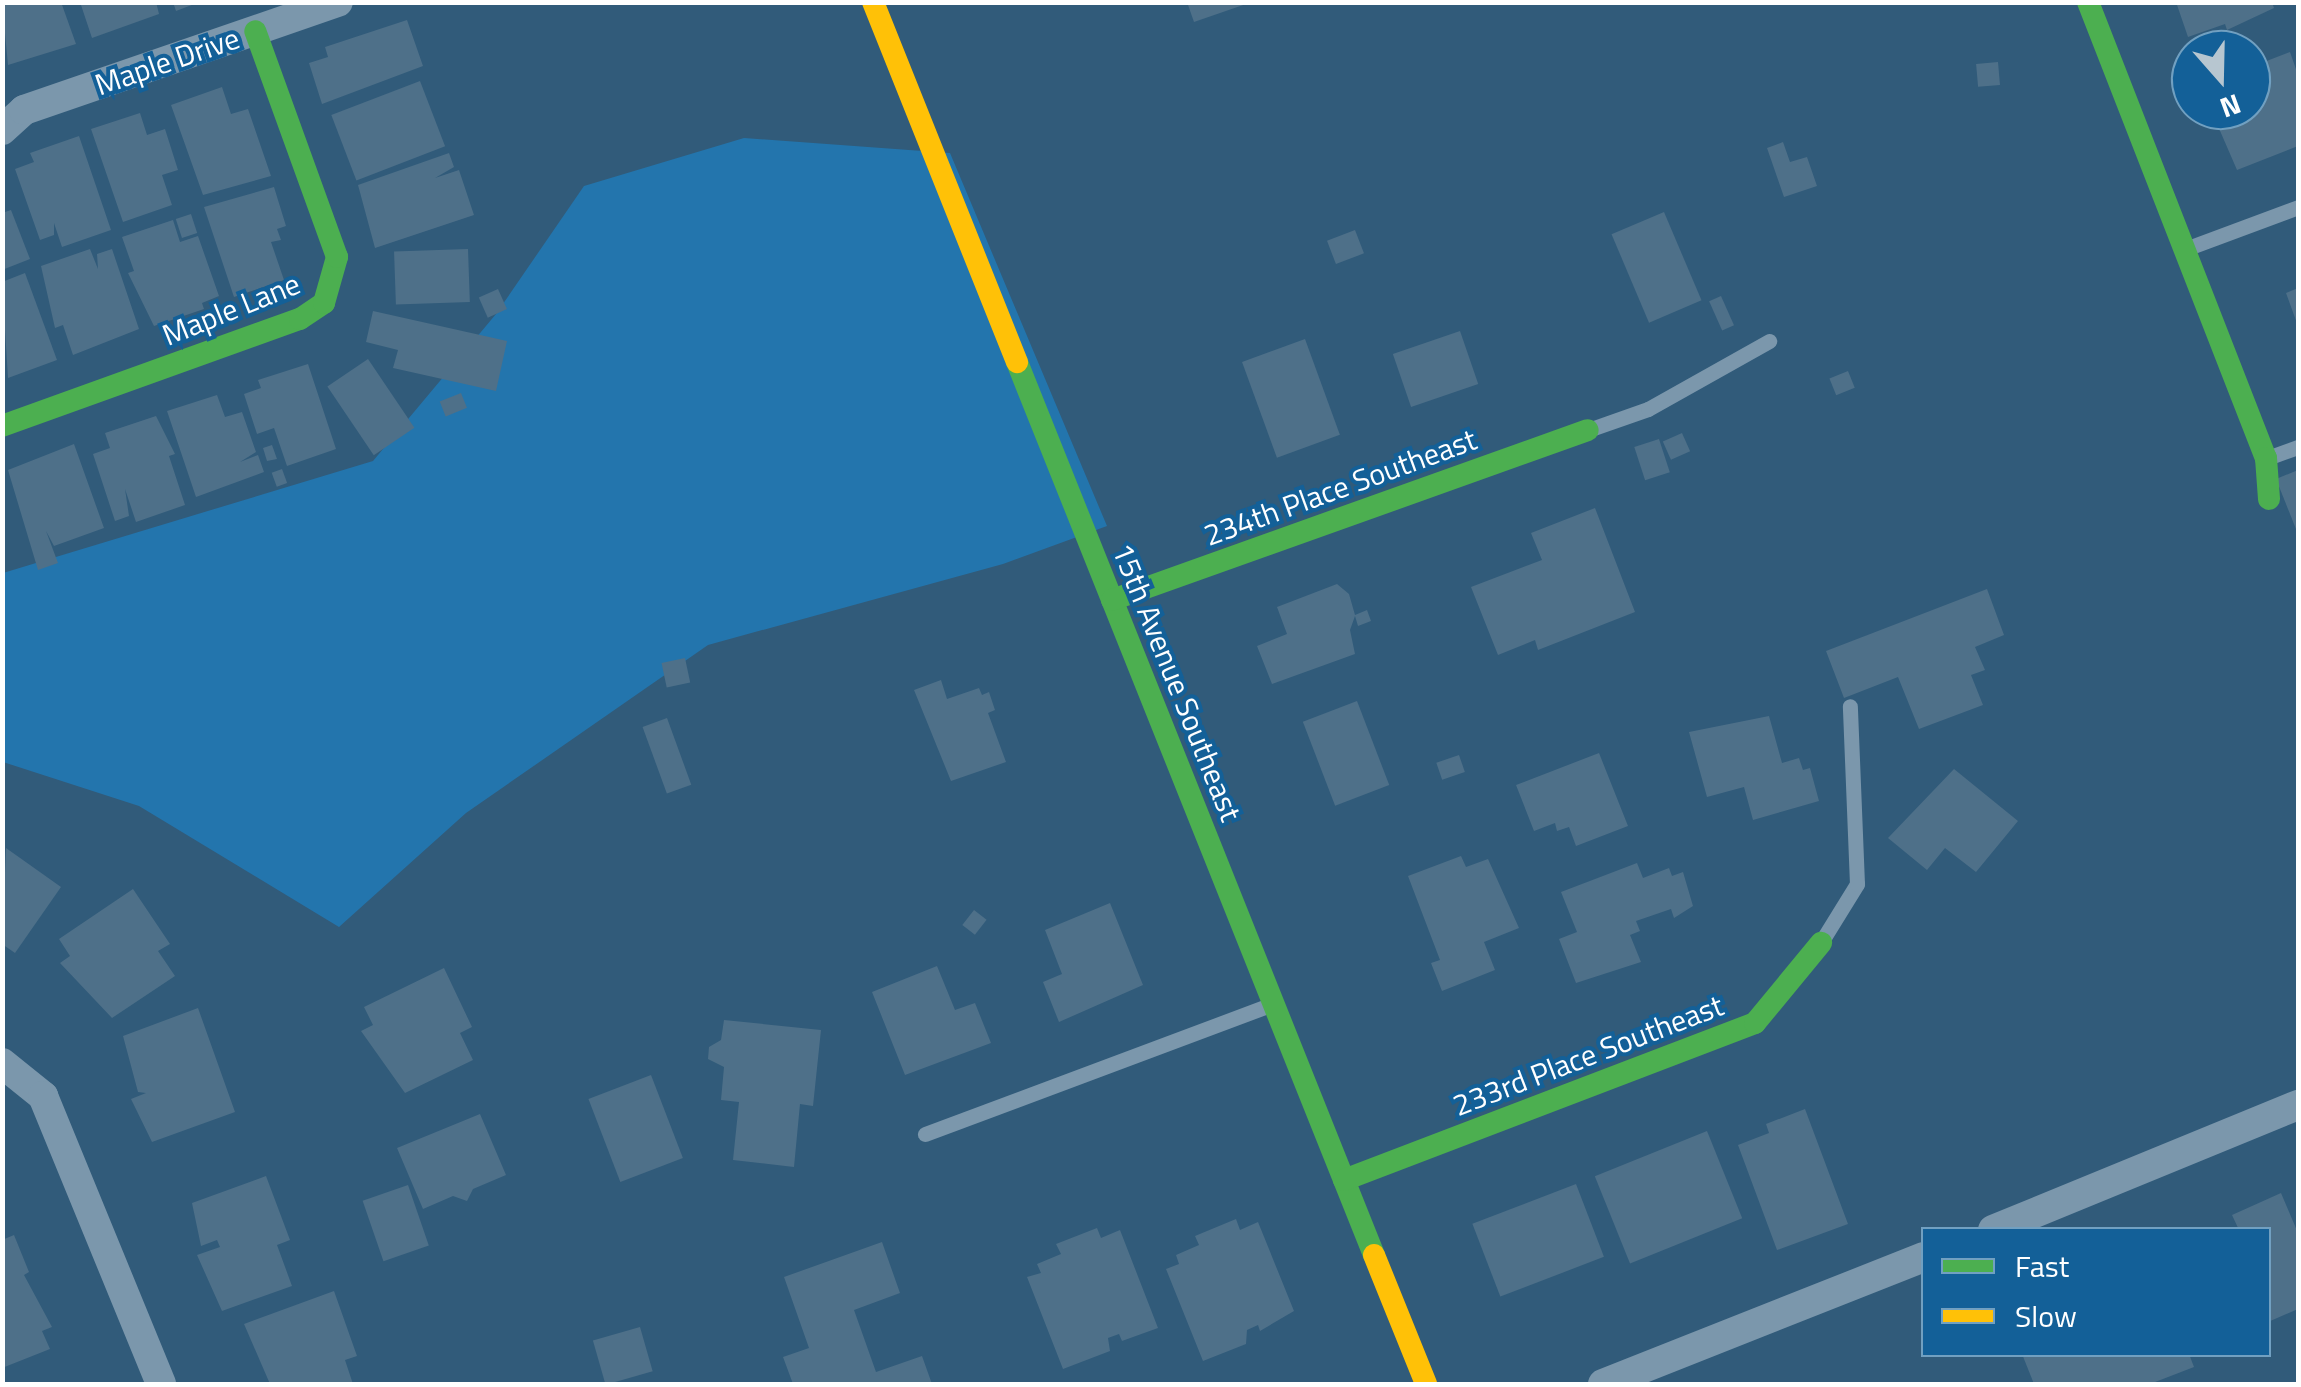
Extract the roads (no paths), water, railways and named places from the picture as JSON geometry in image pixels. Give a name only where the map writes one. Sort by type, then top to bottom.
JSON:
[{"type":"street","name":"Maple Drive","points":[[2,130],[24,110],[338,2]]},
{"type":"street","name":"15th Avenue Southeast","points":[[873,2],[1426,1384]]},
{"type":"street","points":[[2088,2],[2266,458],[2269,500]]},
{"type":"street","name":"Maple Lane","points":[[2,426],[300,320],[324,303],[337,257],[255,31]]},
{"type":"street","name":"234th Place Southeast","points":[[1112,600],[1588,430]]},
{"type":"street","name":"233rd Place Southeast","points":[[1344,1180],[1755,1024],[1821,943]]},
{"type":"street","points":[[2,1064],[43,1096],[161,1384]]},
{"type":"street","points":[[2001,1227],[2298,1105]]},
{"type":"street","points":[[1602,1384],[1921,1258]]},
{"type":"lane","points":[[2184,249],[2298,207]]},
{"type":"lane","points":[[1588,430],[1648,408],[1769,342]]},
{"type":"lane","points":[[2266,458],[2298,447]]},
{"type":"lane","points":[[1821,943],[1857,884],[1850,706]]},
{"type":"lane","points":[[925,1134],[1274,1004]]}]
